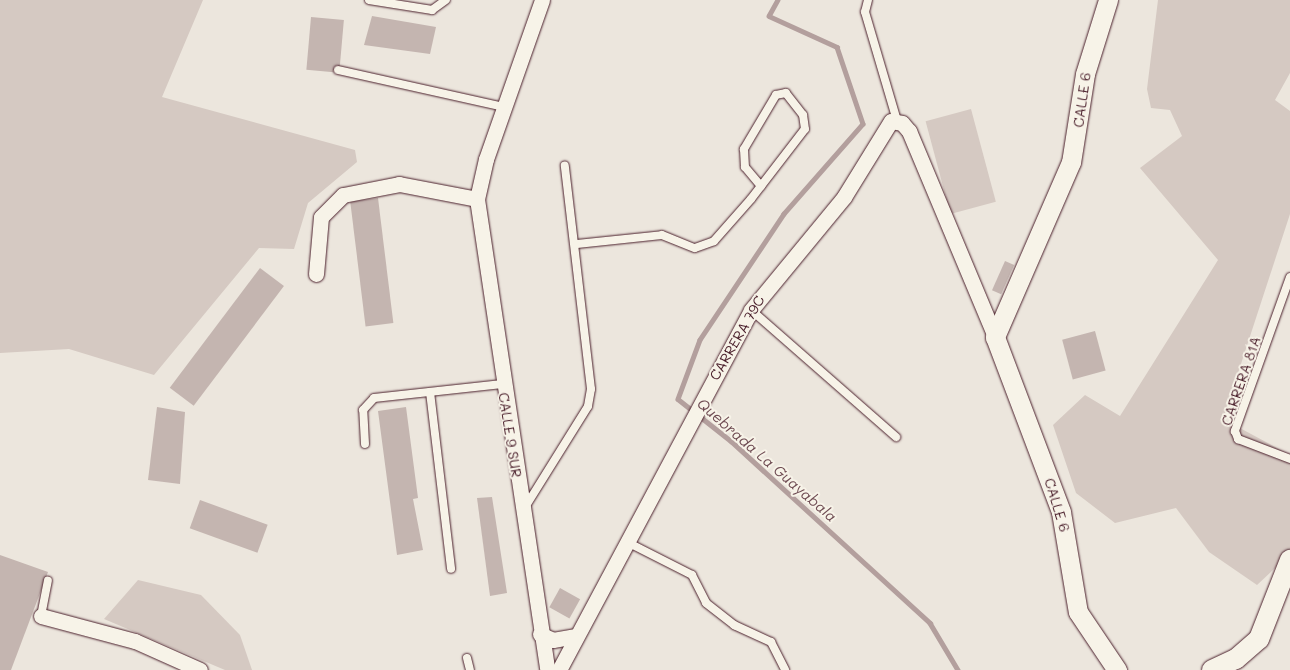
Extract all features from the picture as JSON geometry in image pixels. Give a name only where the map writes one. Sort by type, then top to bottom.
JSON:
[{"type":"main road","points":[[1212,670],[1236,659],[1259,639],[1290,560]]},
{"type":"street","name":"CALLE 9 SUR","points":[[542,0],[504,107],[477,199],[502,384],[547,670]]},
{"type":"street","name":"CALLE 6","points":[[995,337],[1071,162],[1085,74],[1108,0]]},
{"type":"street","name":"CARRERA 79C","points":[[559,670],[575,636],[751,310],[854,183],[886,124],[899,122]]},
{"type":"street","name":"CALLE 6","points":[[899,122],[995,337],[1061,512],[1078,612],[1117,670]]},
{"type":"street","points":[[316,274],[321,217],[342,195],[399,184],[477,199]]},
{"type":"street","points":[[41,616],[135,641],[200,670]]},
{"type":"street","points":[[540,634],[553,640],[575,636]]},
{"type":"lane","points":[[370,0],[432,10],[446,0]]},
{"type":"lane","points":[[868,0],[865,12],[899,122]]},
{"type":"lane","points":[[338,70],[504,107]]},
{"type":"lane","points":[[576,244],[662,236],[703,246],[714,241],[761,186],[805,129],[802,115],[786,94],[776,96],[744,149],[745,167],[761,186]]},
{"type":"lane","points":[[523,510],[537,494],[588,406],[591,389],[566,166]]},
{"type":"lane","name":"CARRERA 81A","points":[[1290,277],[1235,431],[1238,439],[1290,459]]},
{"type":"lane","points":[[751,310],[896,437]]},
{"type":"lane","points":[[365,444],[363,410],[367,402],[374,398],[502,384]]},
{"type":"lane","points":[[430,392],[451,569]]},
{"type":"lane","points":[[626,541],[692,575],[706,603],[734,625],[771,642],[785,670]]},
{"type":"lane","points":[[41,616],[48,581]]},
{"type":"lane","points":[[467,658],[470,670]]},
{"type":"shaded area","points":[[0,0],[203,0],[162,97],[355,150],[357,162],[308,203],[294,249],[259,248],[154,375],[69,349],[0,353]]},
{"type":"shaded area","points":[[1158,0],[1290,0],[1290,73],[1275,100],[1290,111],[1290,214],[1223,419],[1290,455],[1290,554],[1257,585],[1209,552],[1176,508],[1115,523],[1076,493],[1053,425],[1085,395],[1120,416],[1218,260],[1140,168],[1182,136],[1170,110],[1151,108],[1147,89]]},
{"type":"shaded area","points":[[971,109],[996,202],[950,214],[926,121]]},
{"type":"shaded area","points":[[138,580],[201,595],[240,635],[252,670],[225,670],[104,619]]},
{"type":"building","points":[[372,16],[436,27],[430,54],[364,45]]},
{"type":"building","points":[[311,17],[344,20],[339,73],[306,70]]},
{"type":"building","points":[[378,198],[393,323],[366,326],[350,201]]},
{"type":"building","points":[[1005,261],[1014,265],[1001,294],[992,290]]},
{"type":"building","points":[[260,268],[284,286],[194,406],[170,388]]},
{"type":"building","points":[[1095,331],[1106,371],[1073,379],[1062,340]]},
{"type":"building","points":[[157,407],[185,412],[180,484],[148,480]]},
{"type":"building","points":[[406,407],[418,498],[413,499],[423,550],[397,555],[378,411]]},
{"type":"building","points":[[492,497],[507,593],[490,596],[477,498]]},
{"type":"building","points":[[200,500],[268,525],[257,553],[190,528]]},
{"type":"building","points":[[0,555],[48,572],[11,670],[0,670]]},
{"type":"building","points":[[560,588],[580,599],[569,618],[549,607]]},
{"type":"waterway","name":"Quebrada La Guayabala","points":[[778,0],[769,16],[837,47],[863,124],[784,214],[700,340],[678,399],[731,441],[930,623],[958,670]]}]
